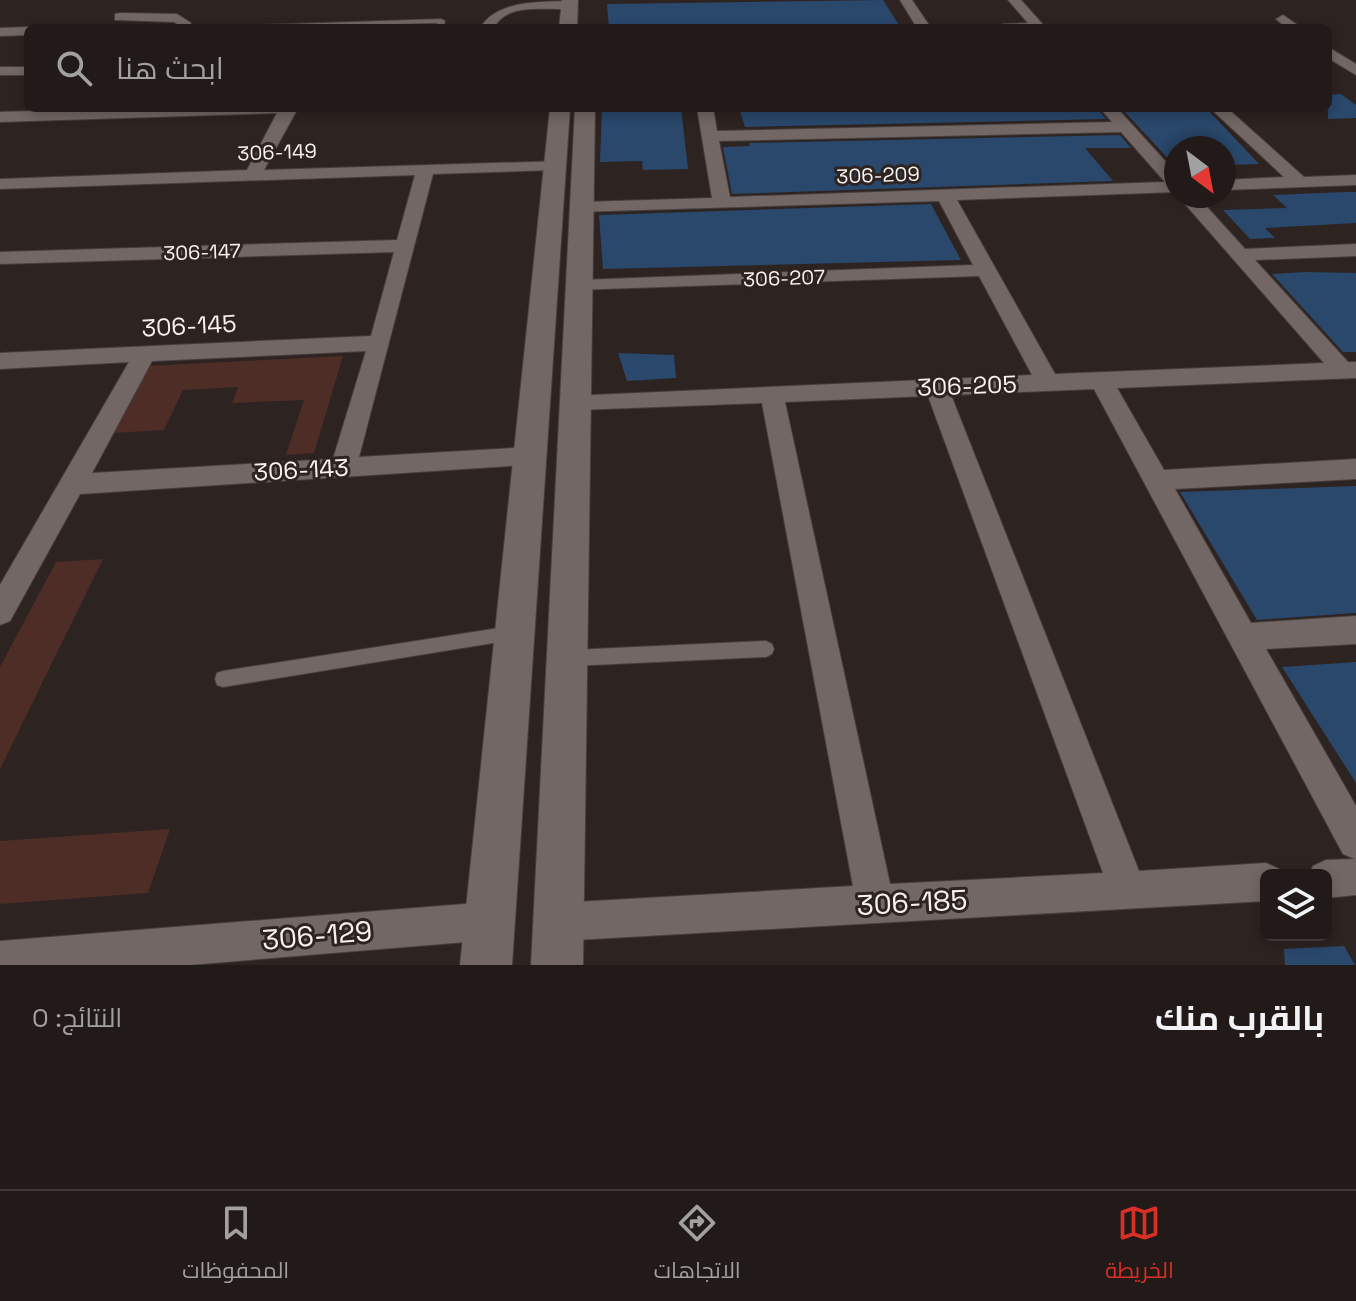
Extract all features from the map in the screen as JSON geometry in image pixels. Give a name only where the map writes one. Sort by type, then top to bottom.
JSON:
[{"type":"street","points":[[113,24],[137,0]]},
{"type":"street","points":[[906,0],[921,24]]},
{"type":"street","points":[[1014,0],[1035,24]]},
{"type":"street","points":[[489,24],[494,14],[505,10],[570,3],[568,24]]},
{"type":"street","points":[[120,17],[177,18],[184,24]]},
{"type":"street","points":[[1283,19],[1290,24]]},
{"type":"street","points":[[0,32],[24,31]]},
{"type":"street","points":[[1332,52],[1356,52]]},
{"type":"street","points":[[1332,54],[1356,71]]},
{"type":"street","points":[[0,71],[24,71]]},
{"type":"street","points":[[0,117],[24,112]]},
{"type":"street","points":[[0,136],[24,112]]},
{"type":"street","points":[[253,175],[287,112]]},
{"type":"street","points":[[486,965],[560,112]]},
{"type":"street","points":[[557,965],[578,402],[585,112]]},
{"type":"street","points":[[706,112],[722,203]]},
{"type":"street","points":[[1112,112],[1164,172]]},
{"type":"street","points":[[1222,112],[1299,182]]},
{"type":"street","points":[[709,136],[1125,127]]},
{"type":"street","name":"306-149","points":[[0,184],[556,165]]},
{"type":"street","points":[[343,468],[380,343],[425,170]]},
{"type":"street","points":[[1236,185],[1356,180]]},
{"type":"street","name":"306-209","points":[[582,208],[1164,186]]},
{"type":"street","points":[[945,195],[1048,383]]},
{"type":"street","points":[[1198,208],[1350,371]]},
{"type":"street","name":"306-147","points":[[0,258],[404,246]]},
{"type":"street","points":[[1239,255],[1356,250]]},
{"type":"street","name":"306-207","points":[[581,286],[987,270]]},
{"type":"street","name":"306-145","points":[[0,361],[380,343]]},
{"type":"street","points":[[0,612],[145,354]]},
{"type":"street","name":"306-205","points":[[578,402],[1350,371]]},
{"type":"street","points":[[1101,380],[1356,841]]},
{"type":"street","points":[[936,387],[1128,890]]},
{"type":"street","points":[[772,394],[875,904]]},
{"type":"street","name":"306-143","points":[[70,484],[531,457]]},
{"type":"street","points":[[1156,480],[1356,469]]},
{"type":"street","points":[[521,566],[571,563]]},
{"type":"street","points":[[1243,637],[1356,630]]},
{"type":"street","points":[[1332,879],[1356,877]]},
{"type":"street","name":"306-185","points":[[558,922],[1260,882]]},
{"type":"street","name":"306-129","points":[[0,961],[490,921]]},
{"type":"lane","points":[[377,24],[441,21],[440,24]]},
{"type":"lane","points":[[223,679],[516,632]]},
{"type":"lane","points":[[568,658],[766,649]]},
{"type":"shaded area","points":[[343,356],[314,453],[286,455],[304,400],[232,403],[238,387],[183,390],[164,430],[112,433],[147,366]]},
{"type":"shaded area","points":[[103,559],[0,769],[0,667],[56,562]]},
{"type":"shaded area","points":[[170,829],[148,893],[0,904],[0,841]]},
{"type":"building","points":[[883,0],[898,24],[609,24],[607,4]]},
{"type":"building","points":[[1341,94],[1356,105],[1356,118],[1328,119],[1328,112],[1332,112],[1332,95]]},
{"type":"building","points":[[602,112],[681,112],[688,169],[643,170],[642,161],[600,162]]},
{"type":"building","points":[[740,112],[1100,112],[1106,119],[745,127]]},
{"type":"building","points":[[1125,112],[1210,112],[1232,136],[1164,136],[1164,154]]},
{"type":"building","points":[[1120,135],[1131,148],[1085,148],[1113,181],[732,194],[723,147],[750,146],[749,143]]},
{"type":"building","points":[[1236,140],[1259,164],[1236,165]]},
{"type":"building","points":[[1356,192],[1356,223],[1265,228],[1275,238],[1250,239],[1223,210],[1287,208],[1273,195]]},
{"type":"building","points":[[931,204],[961,260],[603,269],[599,215]]},
{"type":"building","points":[[1356,273],[1356,352],[1343,352],[1272,274]]},
{"type":"building","points":[[618,353],[674,355],[676,378],[627,381]]},
{"type":"building","points":[[1356,486],[1356,613],[1257,620],[1180,492]]},
{"type":"building","points":[[1356,662],[1356,783],[1282,667]]},
{"type":"building","points":[[1344,946],[1355,965],[1285,965],[1284,949]]}]
